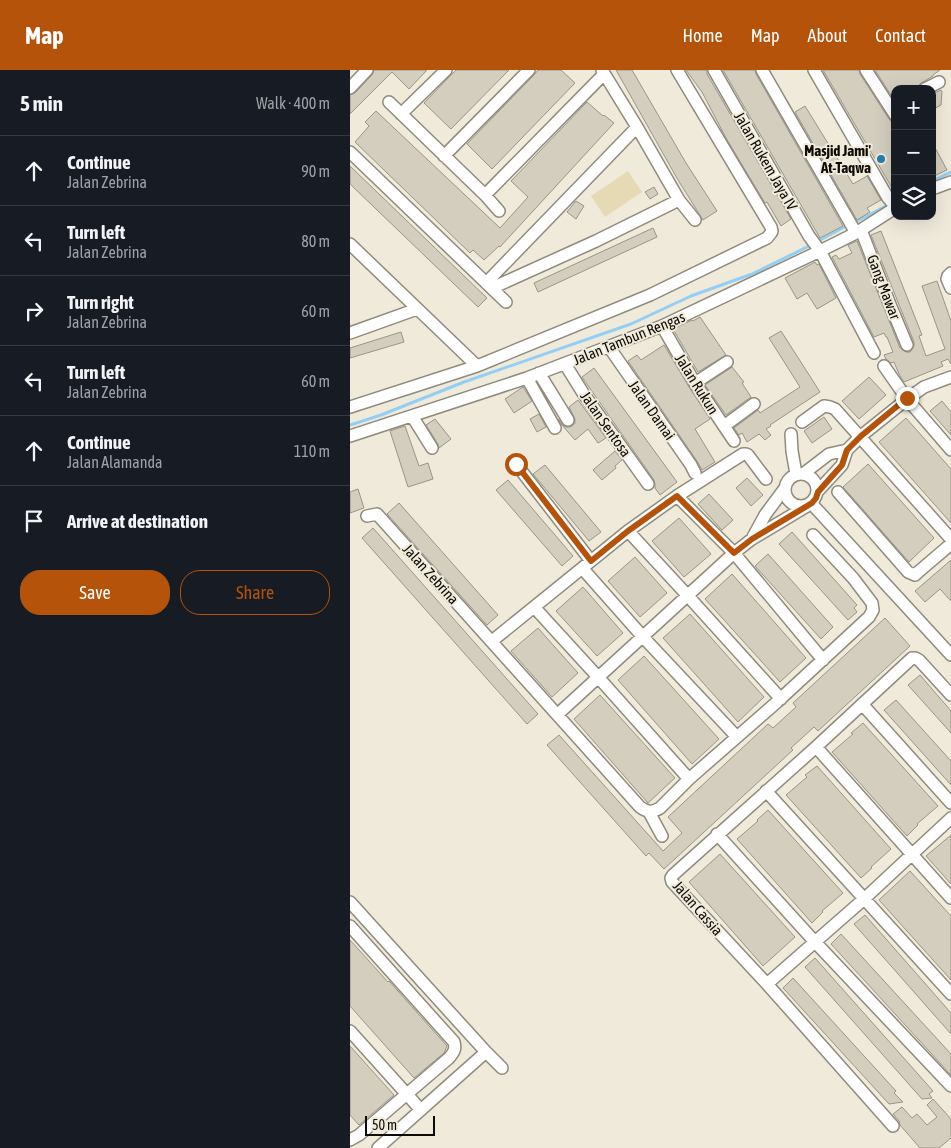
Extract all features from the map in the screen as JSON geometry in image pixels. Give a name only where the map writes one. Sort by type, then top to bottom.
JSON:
[{"type":"street","points":[[350,88],[368,70]]},
{"type":"street","points":[[401,114],[446,70]]},
{"type":"street","points":[[444,156],[529,70]]},
{"type":"street","points":[[350,407],[477,366],[650,295],[767,238],[771,233],[771,227],[677,70]]},
{"type":"street","name":"Jalan Rukem Jaya IV","points":[[714,70],[817,247],[874,353]]},
{"type":"street","name":"Gang Mawar","points":[[762,70],[856,229],[907,345]]},
{"type":"street","points":[[814,70],[891,201]]},
{"type":"street","points":[[866,70],[891,106]]},
{"type":"street","points":[[485,195],[603,72],[638,127],[679,200],[695,220]]},
{"type":"street","points":[[933,85],[939,82]]},
{"type":"street","points":[[389,102],[499,210]]},
{"type":"street","points":[[489,285],[638,127]]},
{"type":"street","points":[[350,152],[506,302]]},
{"type":"street","points":[[936,186],[951,182]]},
{"type":"street","points":[[489,285],[596,241],[679,200]]},
{"type":"street","name":"Jalan Tambun Rengas","points":[[350,436],[527,378],[662,326],[856,229],[891,205]]},
{"type":"street","points":[[350,244],[477,366]]},
{"type":"street","points":[[951,274],[947,278],[951,288]]},
{"type":"street","points":[[350,333],[417,309]]},
{"type":"street","name":"Jalan Rukun","points":[[662,326],[695,383],[734,441]]},
{"type":"street","name":"Jalan Damai","points":[[609,347],[695,473]]},
{"type":"street","points":[[695,383],[727,362]]},
{"type":"street","name":"Jalan Sentosa","points":[[565,364],[583,393],[648,484]]},
{"type":"street","points":[[884,366],[907,398],[951,450]]},
{"type":"street","points":[[539,373],[568,420]]},
{"type":"street","points":[[558,714],[734,553],[752,539],[809,505],[842,465],[847,450],[861,436],[907,398],[924,387],[951,377]]},
{"type":"street","points":[[527,378],[555,428]]},
{"type":"street","points":[[724,426],[754,404]]},
{"type":"street","points":[[802,422],[824,406],[836,409],[951,539]]},
{"type":"street","points":[[412,416],[432,448]]},
{"type":"street","points":[[791,434],[792,451],[799,474]]},
{"type":"street","points":[[752,539],[790,477],[799,474],[829,454],[847,450]]},
{"type":"street","points":[[492,641],[628,531],[677,496],[743,454],[748,456],[766,479]]},
{"type":"street","points":[[516,464],[586,565],[643,637],[737,737]]},
{"type":"street","points":[[799,474],[810,476],[817,485],[818,492]]},
{"type":"street","points":[[784,488],[785,495],[793,505],[809,505]]},
{"type":"street","points":[[838,492],[911,574],[917,573],[951,544]]},
{"type":"street","points":[[677,496],[734,553],[823,660]]},
{"type":"street","points":[[809,505],[951,655]]},
{"type":"street","name":"Jalan Zebrina","points":[[367,516],[377,514],[640,806],[649,812],[662,836]]},
{"type":"street","points":[[628,531],[781,698]]},
{"type":"street","points":[[649,812],[660,808],[689,779],[869,617],[873,610],[872,603],[853,578],[813,535]]},
{"type":"street","points":[[534,607],[689,779]]},
{"type":"street","name":"Jalan Cassia","points":[[893,1126],[767,984],[672,882],[671,878],[912,658],[919,660],[951,695]]},
{"type":"street","points":[[862,704],[951,803]]},
{"type":"street","points":[[816,747],[951,898]]},
{"type":"street","points":[[766,791],[951,994]]},
{"type":"street","points":[[767,984],[864,899],[951,818]]},
{"type":"street","points":[[717,834],[815,942],[951,1086]]},
{"type":"street","points":[[350,902],[502,1068]]},
{"type":"street","points":[[350,926],[454,1042],[456,1047],[454,1053],[359,1135],[350,1140]]},
{"type":"street","points":[[350,1031],[421,1110]]},
{"type":"street","points":[[378,1148],[486,1052]]},
{"type":"shaded area","points":[[628,171],[642,192],[605,217],[591,196]]},
{"type":"building","points":[[374,70],[427,70],[409,89],[392,72],[350,114],[350,95],[355,93],[372,75]]},
{"type":"building","points":[[456,70],[509,70],[451,129],[424,103]]},
{"type":"building","points":[[538,70],[561,70],[575,83],[492,169],[467,144]]},
{"type":"building","points":[[616,70],[632,70],[686,163],[717,211],[703,220],[678,180]]},
{"type":"building","points":[[686,70],[707,70],[707,74],[791,219],[781,226],[726,138],[702,92]]},
{"type":"building","points":[[723,70],[755,70],[843,226],[820,238]]},
{"type":"building","points":[[823,70],[859,70],[891,121],[891,186]]},
{"type":"building","points":[[875,70],[940,70],[919,85],[891,85],[891,95]]},
{"type":"building","points":[[941,90],[942,92],[941,105],[936,108],[936,92]]},
{"type":"building","points":[[587,102],[614,123],[500,247],[484,260],[473,250],[470,253],[355,142],[369,126],[365,122],[376,111],[500,228],[528,197],[511,181]]},
{"type":"building","points":[[805,106],[853,184],[867,176],[881,200],[867,208],[870,212],[857,220],[795,112]]},
{"type":"building","points":[[936,149],[947,170],[936,175]]},
{"type":"building","points":[[350,166],[487,298],[478,307],[350,184]]},
{"type":"building","points":[[654,187],[658,194],[650,199],[645,192]]},
{"type":"building","points":[[576,201],[584,206],[576,219],[567,212]]},
{"type":"building","points":[[653,228],[657,237],[538,292],[534,283]]},
{"type":"building","points":[[881,231],[922,335],[919,336],[926,356],[945,349],[922,286],[937,281],[951,321],[951,364],[948,359],[941,362],[943,366],[904,382],[894,362],[891,363],[884,355],[893,352],[887,337],[884,333],[874,337],[832,257],[836,255],[839,259],[852,253],[848,245],[857,241],[900,348],[910,352],[914,342],[871,235]]},
{"type":"building","points":[[815,262],[817,265],[819,264],[836,298],[817,309],[807,293],[797,299],[785,278]]},
{"type":"building","points":[[700,317],[726,355],[698,372],[673,329]]},
{"type":"building","points":[[781,331],[820,392],[770,425],[766,429],[771,435],[765,440],[759,434],[747,442],[742,433],[739,435],[734,428],[758,410],[760,413],[800,387],[769,338]]},
{"type":"building","points":[[401,332],[404,342],[350,358],[350,348]]},
{"type":"building","points":[[664,345],[710,419],[695,429],[715,462],[702,470],[628,361],[637,355],[641,360]]},
{"type":"building","points":[[732,367],[744,382],[742,383],[751,397],[726,415],[705,385]]},
{"type":"building","points":[[594,368],[677,482],[660,495],[655,488],[654,480],[582,377]]},
{"type":"building","points":[[869,377],[886,395],[859,419],[842,401]]},
{"type":"building","points":[[523,387],[532,401],[514,413],[505,399]]},
{"type":"building","points":[[578,400],[606,438],[598,443],[588,429],[575,440],[558,419],[565,427],[572,426],[575,423],[575,419],[569,407]]},
{"type":"building","points":[[942,401],[951,412],[951,435],[930,411]]},
{"type":"building","points":[[539,414],[546,427],[537,432],[530,419]]},
{"type":"building","points":[[824,417],[832,429],[812,443],[804,431]]},
{"type":"building","points":[[906,418],[951,469],[951,523],[879,442]]},
{"type":"building","points":[[435,419],[451,439],[439,448],[426,425]]},
{"type":"building","points":[[405,426],[419,466],[428,463],[433,479],[408,487],[390,431]]},
{"type":"building","points":[[615,451],[622,460],[602,480],[593,470]]},
{"type":"building","points":[[868,464],[934,538],[909,562],[843,487]]},
{"type":"building","points":[[545,465],[601,532],[589,541],[533,474]]},
{"type":"building","points":[[747,478],[763,495],[751,506],[736,488]]},
{"type":"building","points":[[508,480],[573,556],[562,566],[496,490]]},
{"type":"building","points":[[358,489],[364,508],[350,513],[350,492]]},
{"type":"building","points":[[709,494],[733,520],[722,530],[698,504]]},
{"type":"building","points":[[399,503],[498,615],[487,625],[387,514]]},
{"type":"building","points":[[679,518],[711,554],[684,577],[652,541]]},
{"type":"building","points":[[373,528],[538,714],[527,724],[362,538]]},
{"type":"building","points":[[792,532],[857,605],[854,608],[857,612],[848,620],[779,544]]},
{"type":"building","points":[[768,554],[833,627],[821,639],[755,566]]},
{"type":"building","points":[[635,557],[667,593],[640,617],[608,581]]},
{"type":"building","points":[[951,560],[951,601],[940,589],[925,602],[915,591]]},
{"type":"building","points":[[732,574],[806,658],[780,682],[705,599]]},
{"type":"building","points":[[583,587],[623,633],[597,656],[556,611]]},
{"type":"building","points":[[690,614],[764,697],[738,722],[663,638]]},
{"type":"building","points":[[885,618],[910,646],[818,731],[814,727],[791,748],[793,750],[664,869],[649,853],[646,856],[547,745],[559,735],[663,851],[682,833],[668,817],[768,724],[773,728],[796,707],[793,703]]},
{"type":"building","points":[[538,628],[578,673],[552,697],[511,651]]},
{"type":"building","points":[[644,656],[719,739],[692,764],[618,680]]},
{"type":"building","points":[[920,675],[951,711],[951,733],[908,685]]},
{"type":"building","points":[[600,695],[675,778],[648,803],[574,719]]},
{"type":"building","points":[[896,700],[951,761],[951,785],[884,710]]},
{"type":"building","points":[[863,723],[938,806],[917,824],[907,836],[832,752]]},
{"type":"building","points":[[817,766],[891,849],[861,878],[786,795],[807,777],[805,775]]},
{"type":"building","points":[[768,810],[843,893],[822,911],[812,923],[737,839]]},
{"type":"building","points":[[951,835],[951,884],[926,856]]},
{"type":"building","points":[[720,854],[795,937],[763,966],[689,882]]},
{"type":"building","points":[[910,871],[951,916],[951,980],[879,900]]},
{"type":"building","points":[[865,915],[951,1013],[951,1034],[854,924]]},
{"type":"building","points":[[841,934],[951,1054],[951,1075],[831,944]]},
{"type":"building","points":[[350,940],[447,1046],[444,1053],[414,1078],[350,1006]]},
{"type":"building","points":[[815,958],[933,1091],[929,1094],[932,1098],[922,1099],[805,967]]},
{"type":"building","points":[[793,978],[896,1091],[894,1093],[903,1102],[889,1104],[783,988]]},
{"type":"building","points":[[350,1046],[394,1095],[359,1125],[350,1115]]},
{"type":"building","points":[[933,1099],[951,1119],[951,1138],[939,1148],[920,1148],[893,1114],[902,1107],[912,1118],[917,1114],[927,1125],[937,1117],[927,1105]]},
{"type":"waterway","points":[[936,179],[951,172]]},
{"type":"waterway","points":[[853,223],[890,204]]},
{"type":"waterway","points":[[350,425],[381,415],[464,382],[631,324],[691,296],[752,274],[848,225]]},
{"type":"place","name":"Masjid Jami' At-Taqwa","points":[[881,159]]},
{"type":"route","points":[[516,464],[591,561],[628,531],[677,496],[734,553],[752,539],[812,503],[818,492],[842,465],[847,450],[907,398]]}]
